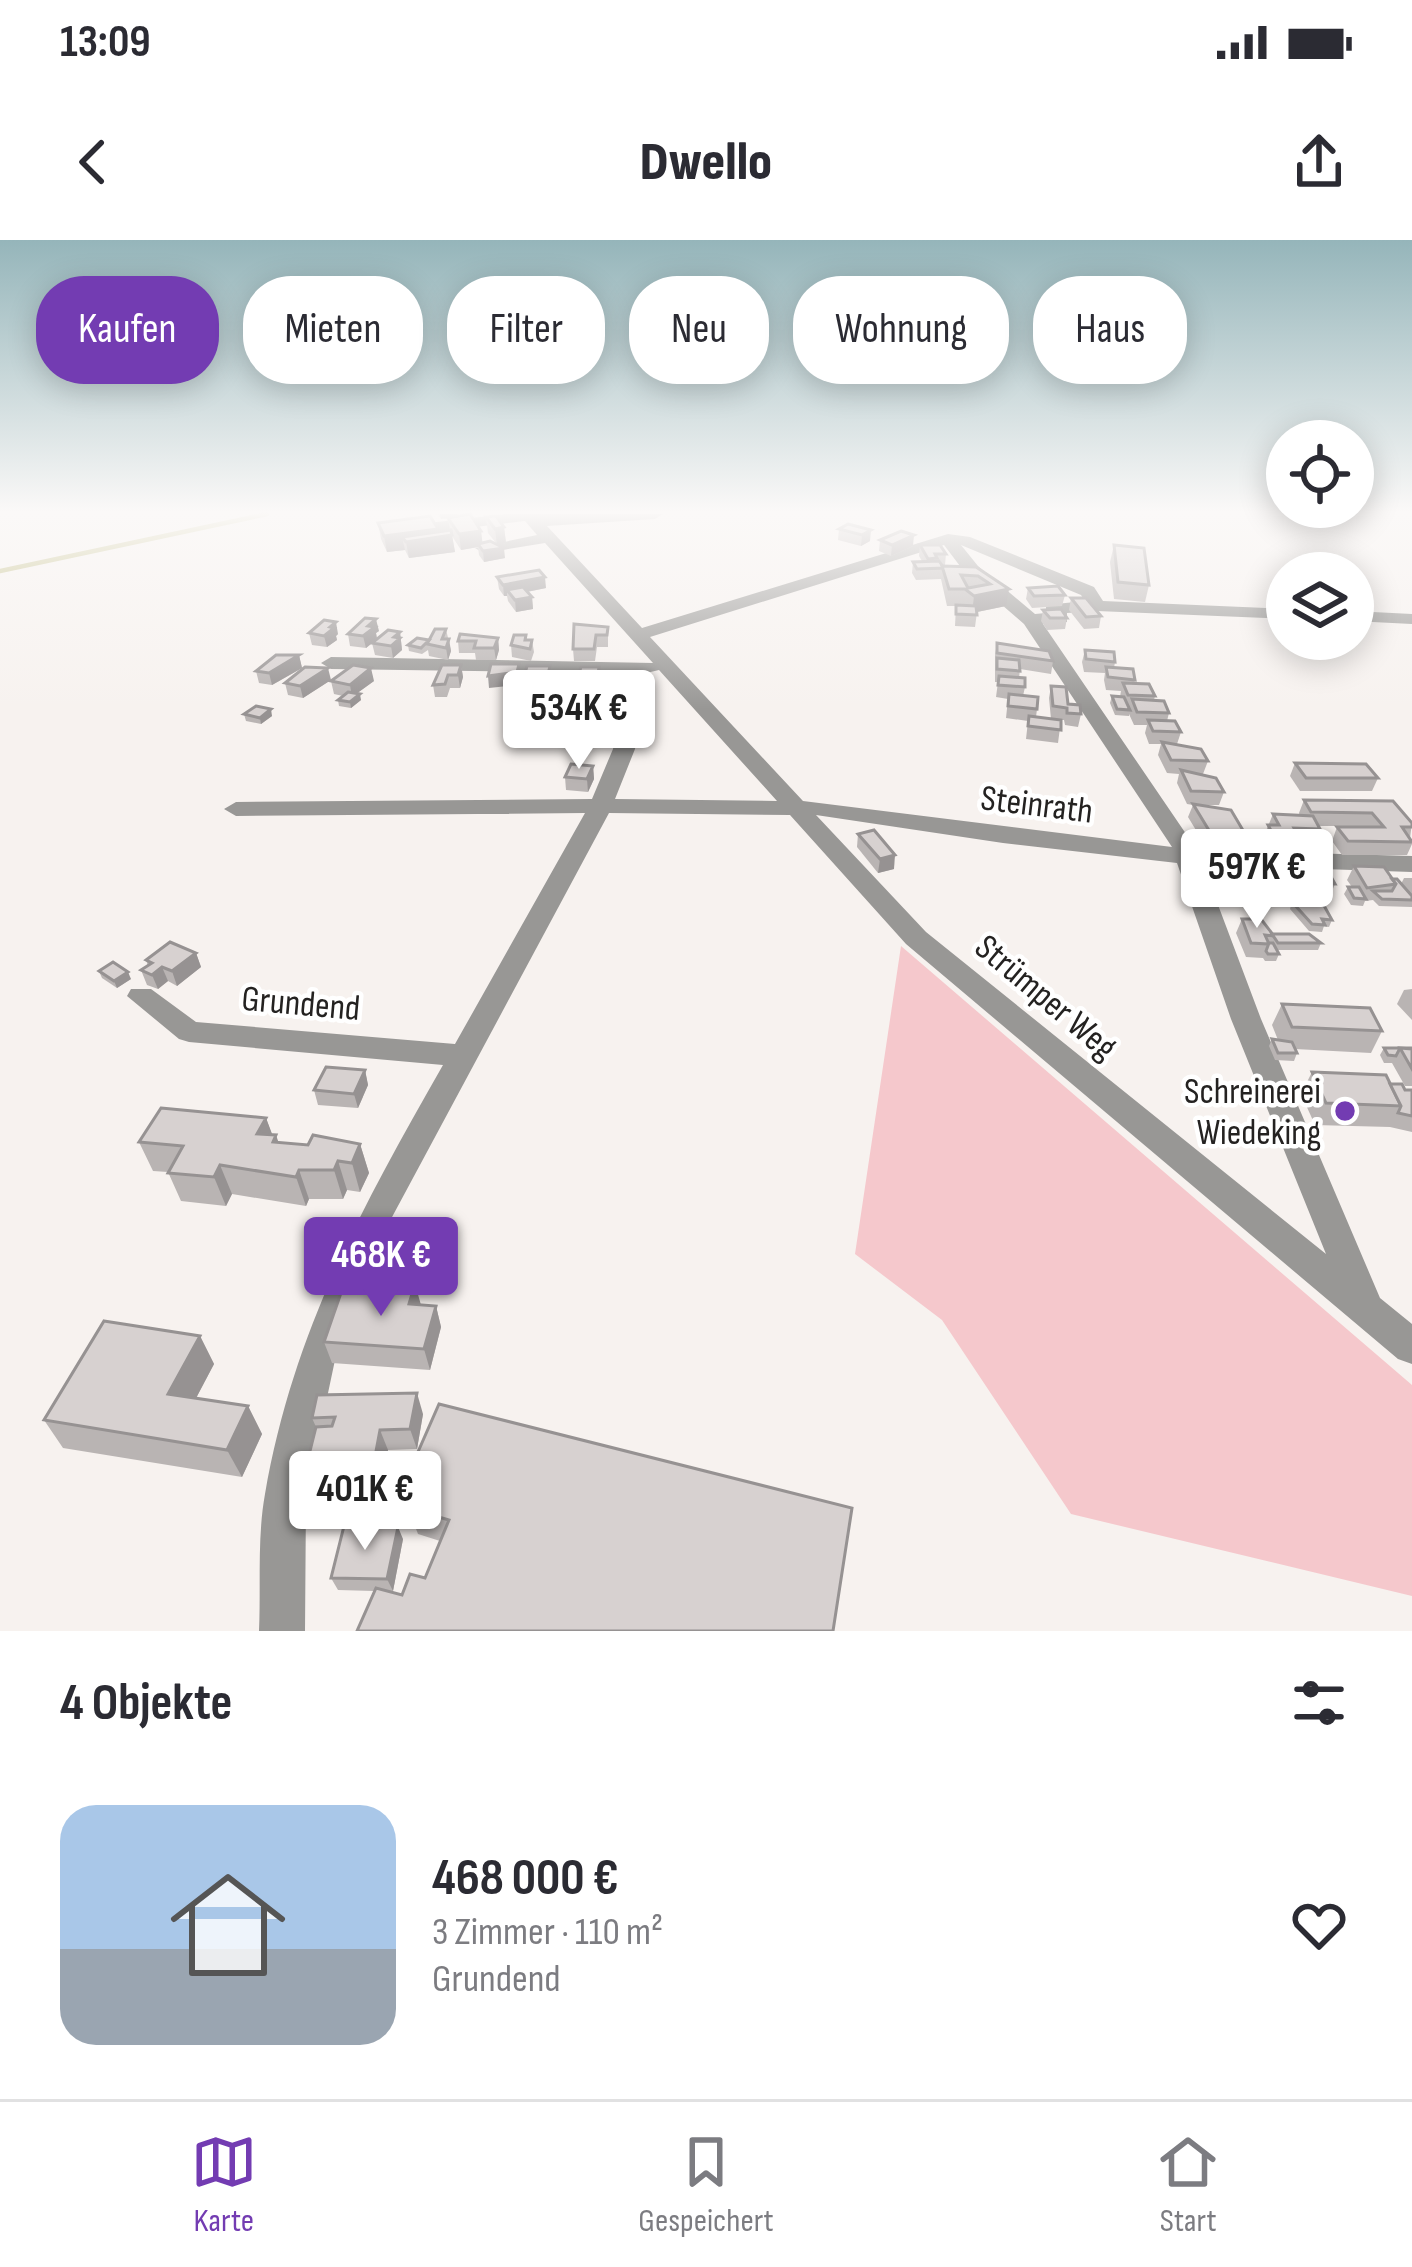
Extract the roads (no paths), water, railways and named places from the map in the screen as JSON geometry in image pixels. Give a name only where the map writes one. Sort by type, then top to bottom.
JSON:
[{"type":"street","name":"Strümper Weg","points":[[586,579],[916,938],[1412,1347]]},
{"type":"street","points":[[638,635],[819,579]]},
{"type":"street","points":[[982,579],[1031,620],[1191,857],[1246,1019],[1366,1308]]},
{"type":"street","points":[[1059,579],[1088,591],[1097,606]]},
{"type":"street","points":[[1031,620],[1061,618],[1052,609],[1097,606],[1266,613]]},
{"type":"street","points":[[1374,617],[1412,619]]},
{"type":"street","points":[[331,663],[668,668]]},
{"type":"street","points":[[282,1631],[285,1497],[316,1360],[368,1229],[601,806],[624,748],[633,668]]},
{"type":"street","points":[[236,809],[798,808]]},
{"type":"street","name":"Steinrath","points":[[798,808],[1191,857],[1412,864]]},
{"type":"street","name":"Grundend","points":[[141,996],[189,1032],[467,1056]]},
{"type":"place","name":"Schreinerei Wiedeking","points":[[1345,1111]]}]
